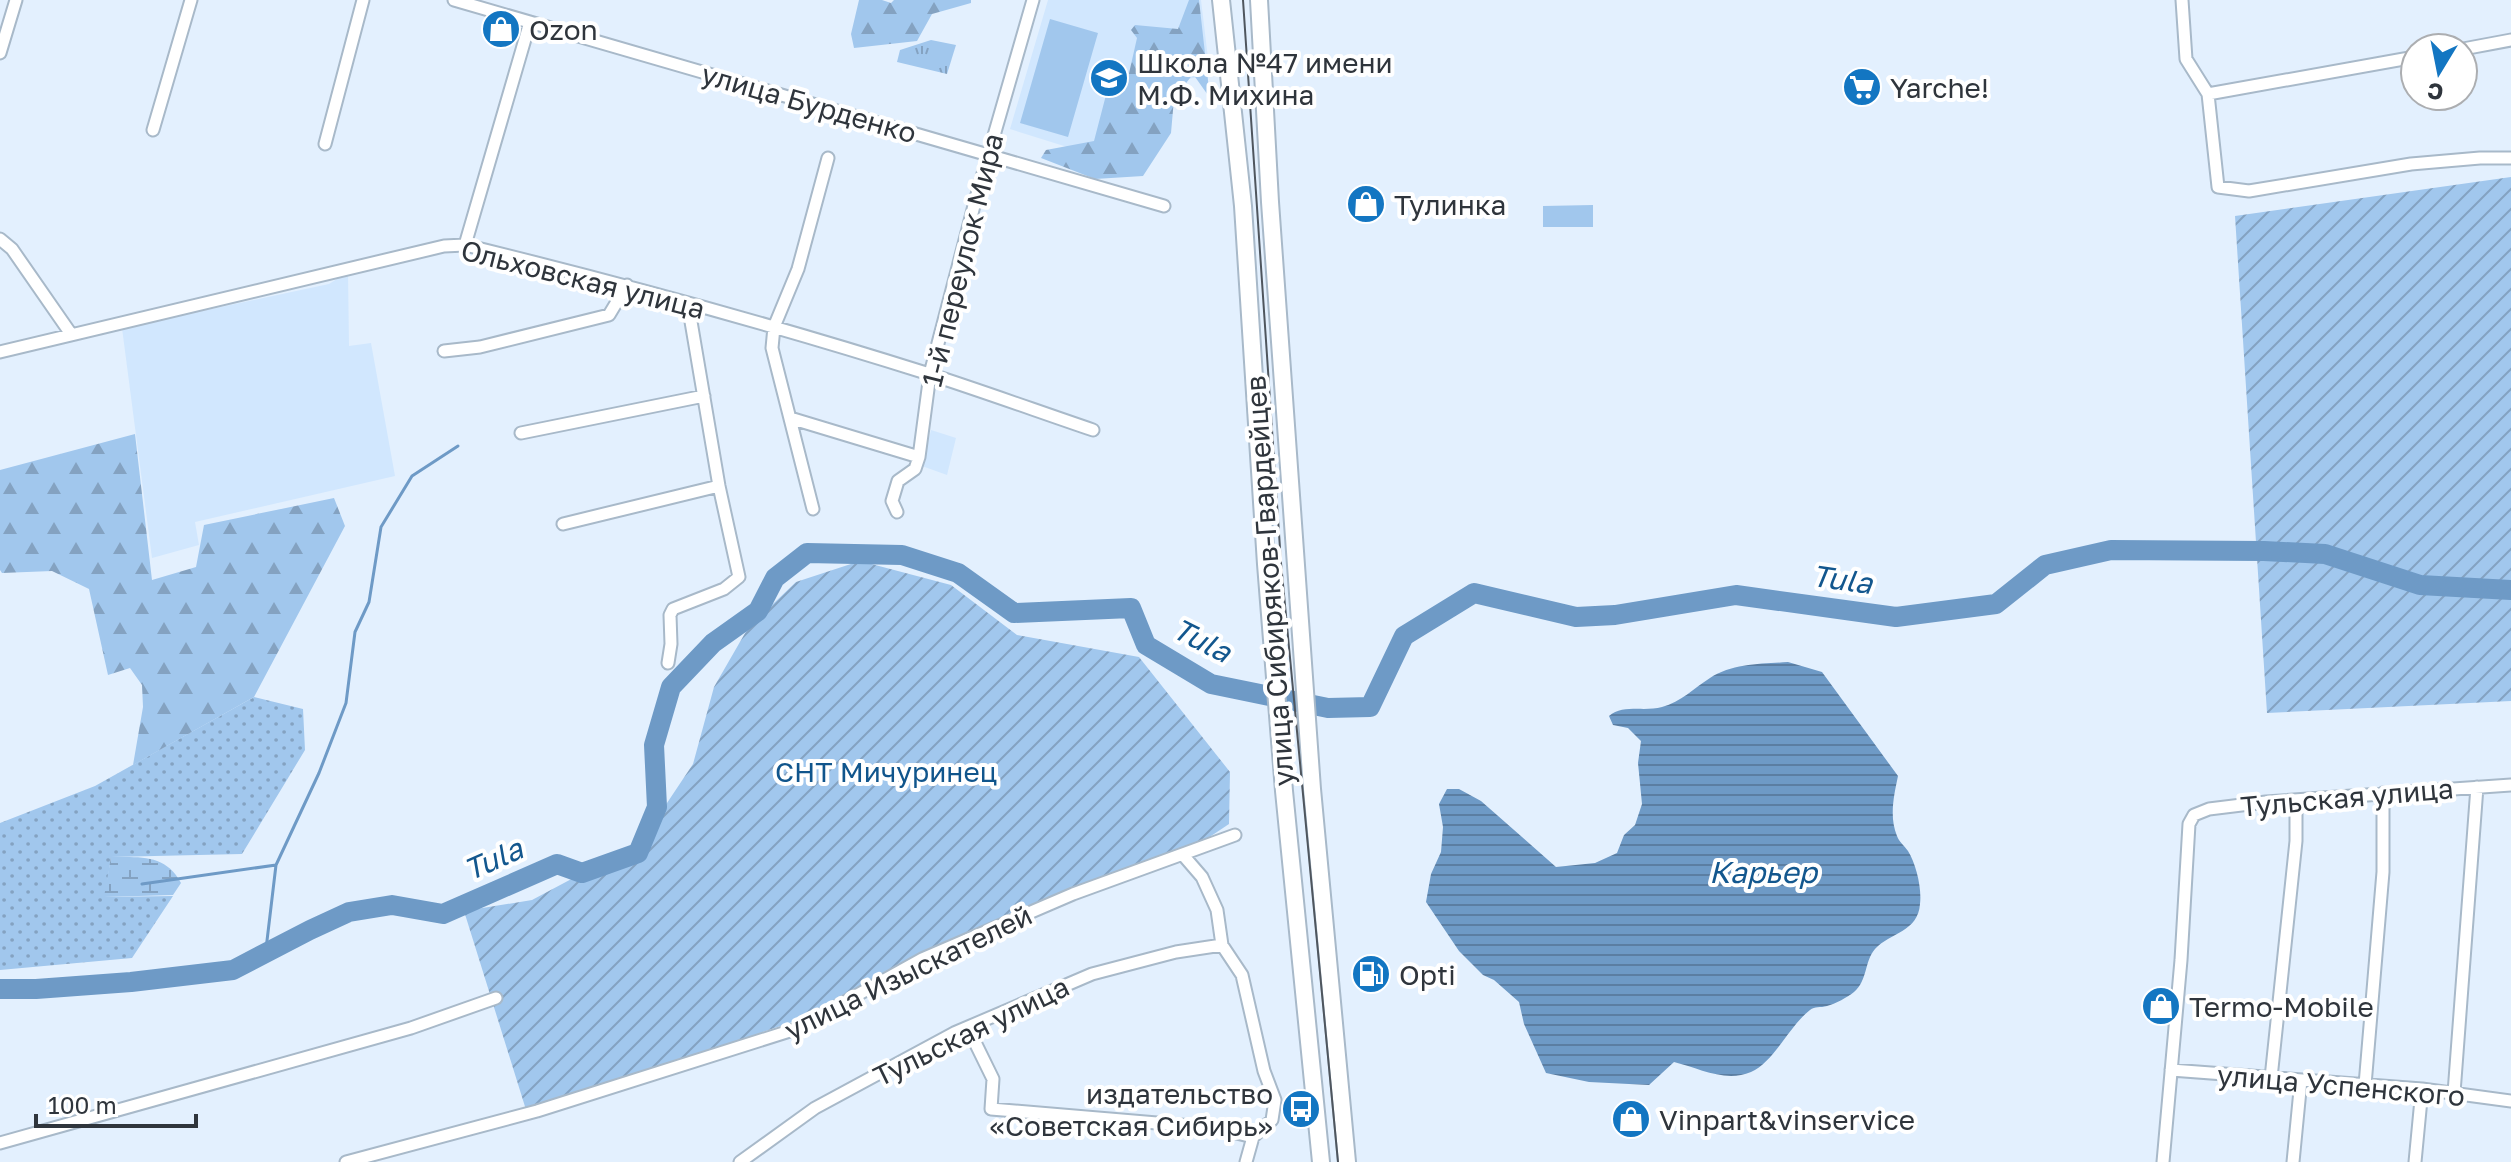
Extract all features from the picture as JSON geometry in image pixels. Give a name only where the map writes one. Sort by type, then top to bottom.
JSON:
[{"type":"main road","name":"улица Сибиряков-Гвардейцев","points":[[1221,0],[1243,206],[1284,791],[1321,1162]]},
{"type":"main road","name":"улица Сибиряков-Гвардейцев","points":[[1259,0],[1271,218],[1312,789],[1347,1162]]},
{"type":"street","points":[[0,53],[16,0]]},
{"type":"street","points":[[153,130],[191,0]]},
{"type":"street","points":[[325,144],[363,0]]},
{"type":"street","name":"улица Бурденко","points":[[454,0],[1164,206]]},
{"type":"street","name":"1-й переулок Мира","points":[[897,512],[892,501],[898,481],[915,469],[919,457],[930,374],[1033,0]]},
{"type":"street","points":[[2182,0],[2186,59],[2208,94],[2218,187],[2249,191],[2411,164],[2511,158]]},
{"type":"street","points":[[465,245],[530,22]]},
{"type":"street","points":[[2479,46],[2511,40]]},
{"type":"street","points":[[2208,94],[2399,60]]},
{"type":"street","points":[[813,509],[772,348],[774,327],[798,269],[828,158]]},
{"type":"street","points":[[0,239],[12,249],[71,334]]},
{"type":"street","name":"Ольховская улица","points":[[0,352],[444,246],[465,245],[627,285],[774,327],[930,374],[1093,430]]},
{"type":"street","points":[[444,351],[480,347],[609,315],[627,285]]},
{"type":"street","points":[[668,663],[670,615],[673,609],[724,589],[739,577],[719,486],[688,304]]},
{"type":"street","points":[[521,433],[704,396]]},
{"type":"street","points":[[790,418],[919,457]]},
{"type":"street","points":[[563,524],[719,486]]},
{"type":"street","name":"Тульская улица","points":[[2171,1070],[2189,824],[2194,815],[2209,809],[2296,800],[2511,785]]},
{"type":"street","points":[[2454,1093],[2477,787]]},
{"type":"street","points":[[2365,1085],[2383,872],[2383,793]]},
{"type":"street","points":[[2271,1078],[2296,841],[2296,800]]},
{"type":"street","name":"улица Изыскателей","points":[[346,1162],[537,1111],[796,1029],[922,959],[1073,894],[1235,835]]},
{"type":"street","points":[[1183,855],[1202,877],[1217,910],[1222,945],[1242,975],[1264,1071],[1275,1100],[1272,1120],[1253,1137],[1246,1162]]},
{"type":"street","name":"Тульская улица","points":[[740,1162],[815,1108],[954,1033],[1092,974],[1176,952],[1222,945]]},
{"type":"street","points":[[0,1143],[411,1028],[496,998]]},
{"type":"street","points":[[968,1028],[993,1079],[991,1109],[1216,1128],[1253,1137]]},
{"type":"street","points":[[2163,1162],[2171,1070]]},
{"type":"street","name":"улица Успенского","points":[[2171,1070],[2422,1089],[2511,1101]]},
{"type":"street","points":[[2293,1162],[2301,1080]]},
{"type":"street","points":[[2415,1162],[2422,1089]]},
{"type":"shaded area","name":"Школа №47 имени М.Ф. Михина","points":[[1048,0],[1201,0],[1210,75],[1177,81],[1096,156],[1010,129]]},
{"type":"shaded area","points":[[348,272],[349,346],[371,343],[395,476],[195,522],[199,545],[152,558],[122,328],[329,284]]},
{"type":"shaded area","points":[[931,430],[956,438],[947,475],[922,466]]},
{"type":"green space","points":[[859,0],[891,3],[894,0],[971,0],[971,3],[932,14],[917,41],[854,48],[851,34]]},
{"type":"green space","points":[[1189,0],[1199,0],[1210,98],[1193,74],[1174,99],[1171,133],[1143,176],[1095,179],[1041,158],[1046,150],[1094,141],[1106,95],[1125,91],[1137,38],[1131,30],[1135,25],[1178,29]]},
{"type":"green space","points":[[1050,19],[1098,33],[1068,137],[1020,123]]},
{"type":"green space","points":[[931,40],[956,45],[947,74],[897,62],[900,50]]},
{"type":"green space","points":[[2511,177],[2511,701],[2267,713],[2235,216]]},
{"type":"green space","points":[[1593,205],[1593,227],[1543,227],[1543,206]]},
{"type":"green space","points":[[135,434],[152,580],[196,567],[204,525],[334,498],[345,526],[254,697],[133,765],[143,707],[142,685],[130,668],[108,675],[89,589],[52,571],[2,573],[0,570],[0,470]]},
{"type":"green space","name":"СНТ Мичуринец","points":[[860,561],[951,585],[1017,635],[1139,657],[1230,772],[1229,824],[1181,856],[922,959],[795,1021],[527,1113],[464,911],[532,900],[641,842],[693,764],[714,687],[748,628],[796,582]]},
{"type":"green space","points":[[254,697],[303,709],[305,750],[242,854],[111,857],[105,897],[173,896],[132,958],[0,970],[0,823],[95,786]]},
{"type":"green space","points":[[111,857],[160,862],[181,883],[173,895],[104,897]]},
{"type":"water","name":"Карьер","points":[[1788,662],[1822,672],[1898,776],[1893,821],[1898,838],[1911,856],[1918,876],[1920,904],[1914,920],[1875,949],[1862,982],[1854,992],[1834,1004],[1810,1010],[1775,1052],[1751,1072],[1722,1075],[1674,1062],[1649,1085],[1589,1082],[1546,1073],[1524,1024],[1519,1002],[1494,980],[1483,975],[1459,951],[1426,902],[1431,874],[1441,852],[1443,827],[1439,804],[1447,789],[1459,789],[1481,801],[1556,867],[1595,863],[1617,853],[1624,835],[1635,825],[1642,804],[1638,763],[1641,741],[1628,728],[1613,725],[1609,716],[1621,710],[1669,705],[1728,669]]},
{"type":"waterway","points":[[233,970],[266,949],[276,865],[319,773],[346,703],[355,632],[369,602],[381,527],[412,476],[458,446]]},
{"type":"waterway","name":"Tula","points":[[0,989],[131,982],[233,970],[349,912],[392,905],[443,914],[557,864],[582,873],[638,853],[657,807],[654,745],[671,687],[713,643],[758,611],[775,578],[807,553],[902,555],[958,573],[1014,613],[1131,608],[1146,645],[1211,684],[1328,708],[1370,707],[1404,636],[1474,593],[1576,617],[1615,615],[1736,595],[1896,617],[1996,604],[2045,565],[2111,550],[2325,554],[2420,585],[2511,590]]},
{"type":"waterway","points":[[142,884],[276,865]]},
{"type":"tram line","points":[[1243,0],[1281,563],[1338,1162]]},
{"type":"place","name":"Ozon","points":[[501,29]]},
{"type":"place","name":"Школа №47 имени М.Ф. Михина","points":[[1109,78]]},
{"type":"place","name":"Yarche!","points":[[1862,87]]},
{"type":"place","name":"Тулинка","points":[[1366,204]]},
{"type":"place","name":"Opti","points":[[1371,974]]},
{"type":"place","name":"Termo-Mobile","points":[[2161,1006]]},
{"type":"place","name":"издательство «Советская Сибирь»","points":[[1301,1109]]},
{"type":"place","name":"Vinpart&vinservice","points":[[1631,1119]]}]
